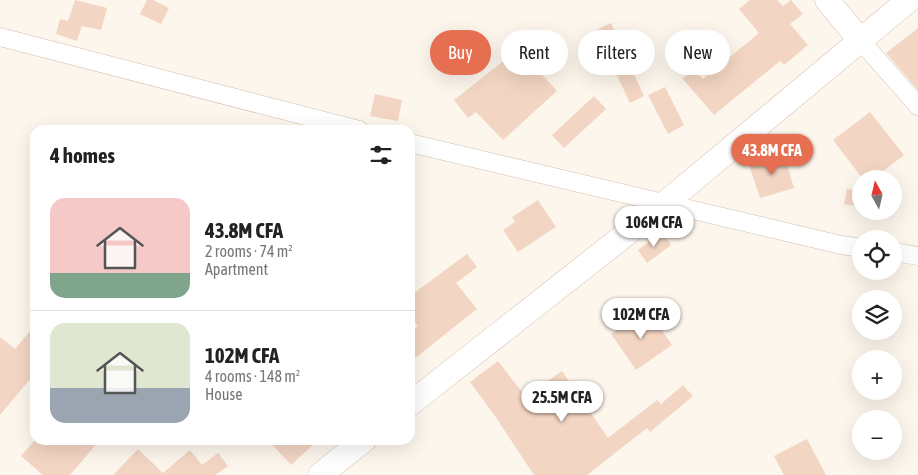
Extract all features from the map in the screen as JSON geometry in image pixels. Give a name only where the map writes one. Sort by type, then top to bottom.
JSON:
[{"type":"street","points":[[827,0],[918,106]]},
{"type":"street","points":[[415,400],[663,204],[909,0]]},
{"type":"street","points":[[0,36],[340,125]]},
{"type":"street","points":[[415,143],[663,204],[852,246]]},
{"type":"street","points":[[902,253],[918,256]]},
{"type":"street","points":[[320,475],[358,445]]},
{"type":"building","points":[[75,0],[107,8],[101,30],[82,26],[77,41],[56,34],[60,19],[68,21]]},
{"type":"building","points":[[147,0],[153,0],[169,8],[161,24],[140,14]]},
{"type":"building","points":[[750,0],[777,0],[783,6],[791,0],[803,14],[790,24],[808,45],[784,65],[780,61],[714,115],[682,78],[688,75],[700,75],[703,79],[708,75],[730,75],[730,57],[759,33],[739,9]]},
{"type":"building","points":[[611,23],[614,30],[596,30]]},
{"type":"building","points":[[918,28],[918,90],[886,53]]},
{"type":"building","points":[[501,63],[501,75],[542,75],[557,91],[503,140],[476,112],[468,118],[454,100],[486,75],[491,75],[491,71]]},
{"type":"building","points":[[617,75],[635,75],[644,96],[630,103]]},
{"type":"building","points":[[665,87],[684,125],[668,134],[648,95]]},
{"type":"building","points":[[375,94],[402,100],[398,121],[370,116]]},
{"type":"building","points":[[594,96],[606,109],[564,148],[552,135]]},
{"type":"building","points":[[870,112],[904,155],[885,170],[856,170],[833,140]]},
{"type":"building","points":[[784,155],[794,188],[760,198],[749,165]]},
{"type":"building","points":[[847,189],[852,190],[852,205],[844,204]]},
{"type":"building","points":[[538,200],[556,227],[518,252],[503,230],[515,222],[512,217]]},
{"type":"building","points":[[662,232],[671,245],[647,263],[638,250]]},
{"type":"building","points":[[467,254],[477,267],[456,283],[477,309],[415,358],[415,328],[418,326],[415,322],[415,292]]},
{"type":"building","points":[[647,309],[672,345],[636,370],[611,334]]},
{"type":"building","points":[[30,331],[30,379],[0,415],[0,337],[15,349]]},
{"type":"building","points":[[498,361],[525,396],[562,371],[608,438],[657,400],[661,404],[683,385],[693,396],[650,432],[647,428],[587,475],[534,475],[470,382]]},
{"type":"building","points":[[807,439],[826,475],[784,475],[774,456]]},
{"type":"building","points":[[31,445],[96,445],[70,475],[43,475],[21,456]]},
{"type":"building","points":[[273,445],[313,445],[291,465]]},
{"type":"building","points":[[138,449],[163,473],[190,450],[202,465],[218,453],[228,466],[215,475],[113,475]]}]
